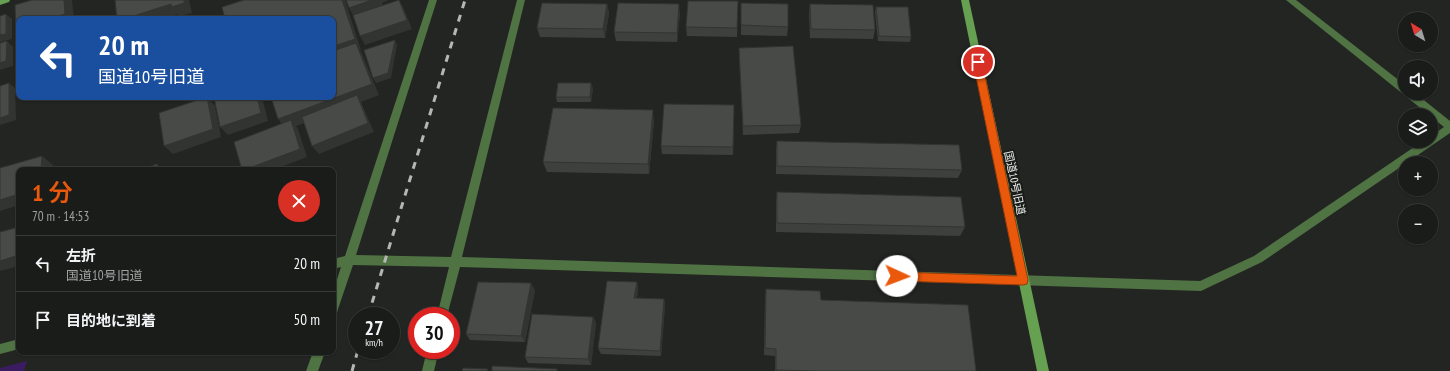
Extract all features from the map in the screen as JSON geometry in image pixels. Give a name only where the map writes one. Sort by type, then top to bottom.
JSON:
[{"type":"street","points":[[0,2],[6,0]]},
{"type":"street","points":[[336,300],[433,0]]},
{"type":"street","points":[[444,307],[522,0]]},
{"type":"street","name":"国道10号旧道","points":[[964,0],[1043,371]]},
{"type":"street","points":[[1290,0],[1398,85]]},
{"type":"street","points":[[1417,100],[1450,127],[1438,136]]},
{"type":"street","points":[[336,263],[350,260],[455,262],[1201,286],[1258,259],[1421,148]]},
{"type":"street","points":[[0,349],[16,345]]},
{"type":"street","points":[[312,371],[318,355]]},
{"type":"street","points":[[428,371],[431,359]]},
{"type":"shaded area","points":[[27,361],[24,371],[0,371],[0,368]]},
{"type":"building","points":[[32,0],[64,0],[65,14],[58,16],[16,16],[16,28],[15,5]]},
{"type":"building","points":[[115,0],[184,0],[184,3],[172,7],[171,4],[133,16],[117,16]]},
{"type":"building","points":[[244,0],[342,0],[355,39],[336,45],[336,16],[224,16],[222,7]]},
{"type":"building","points":[[346,0],[372,0],[349,8]]},
{"type":"building","points":[[399,0],[407,20],[360,36],[353,15]]},
{"type":"building","points":[[688,1],[738,1],[737,28],[686,27]]},
{"type":"building","points":[[542,3],[607,4],[603,29],[537,28]]},
{"type":"building","points":[[618,3],[679,4],[677,33],[614,32]]},
{"type":"building","points":[[741,3],[788,4],[788,27],[741,25]]},
{"type":"building","points":[[810,4],[873,5],[875,30],[811,29]]},
{"type":"building","points":[[876,7],[908,7],[911,37],[879,36]]},
{"type":"building","points":[[6,14],[6,34],[0,35],[0,16]]},
{"type":"building","points":[[395,40],[388,73],[373,78],[364,50]]},
{"type":"building","points":[[7,41],[6,61],[0,63],[0,43]]},
{"type":"building","points":[[356,43],[372,84],[336,97],[336,50]]},
{"type":"building","points":[[793,46],[801,125],[743,126],[739,48]]},
{"type":"building","points":[[9,83],[9,115],[0,118],[0,86]]},
{"type":"building","points":[[558,83],[591,83],[590,97],[556,97]]},
{"type":"building","points":[[357,95],[368,123],[312,146],[302,117]]},
{"type":"building","points":[[198,100],[208,100],[213,129],[164,146],[159,113]]},
{"type":"building","points":[[215,100],[258,100],[261,113],[220,127]]},
{"type":"building","points":[[272,100],[329,100],[278,119]]},
{"type":"building","points":[[664,104],[734,105],[733,147],[661,146]]},
{"type":"building","points":[[553,108],[653,110],[648,164],[543,162]]},
{"type":"building","points":[[291,120],[300,149],[252,167],[241,167],[234,142]]},
{"type":"building","points":[[777,141],[959,145],[962,170],[777,166]]},
{"type":"building","points":[[42,156],[41,167],[16,167],[16,195],[0,200],[0,168]]},
{"type":"building","points":[[157,164],[158,167],[148,167]]},
{"type":"building","points":[[777,192],[961,197],[965,227],[777,223]]},
{"type":"building","points":[[16,228],[16,256],[0,261],[0,232]]},
{"type":"building","points":[[607,281],[637,282],[634,298],[664,299],[660,351],[598,348]]},
{"type":"building","points":[[478,282],[531,283],[521,336],[466,334]]},
{"type":"building","points":[[766,289],[820,291],[821,300],[968,305],[976,371],[776,370],[776,349],[765,348]]},
{"type":"building","points":[[532,314],[593,317],[588,359],[525,357]]},
{"type":"building","points":[[492,366],[557,369],[557,371],[492,371]]},
{"type":"building","points":[[463,368],[488,369],[487,371],[462,371]]},
{"type":"railway","points":[[371,307],[465,0]]},
{"type":"railway","points":[[352,371],[355,359]]},
{"type":"route","points":[[897,276],[1023,280],[978,62]]}]
